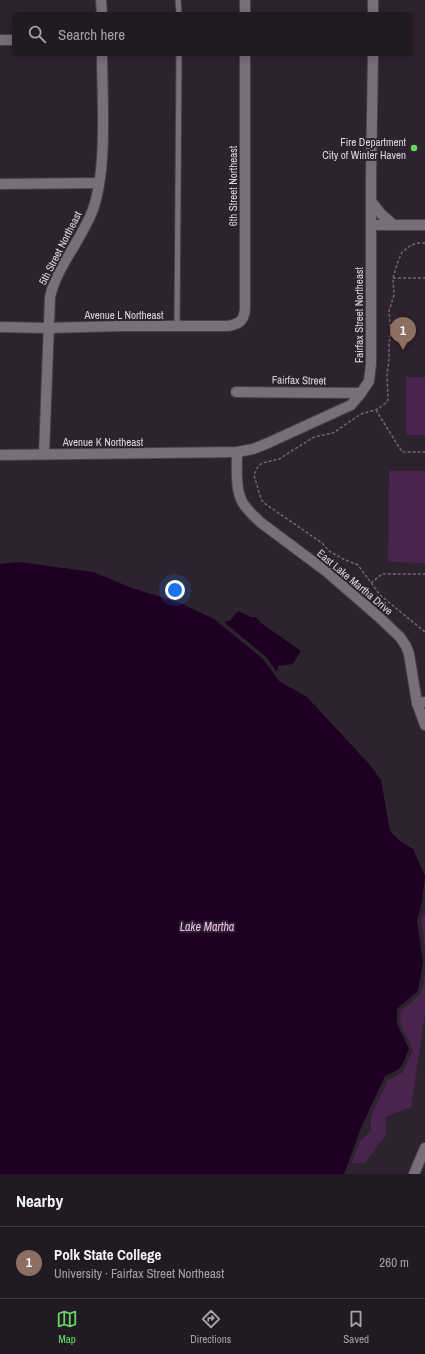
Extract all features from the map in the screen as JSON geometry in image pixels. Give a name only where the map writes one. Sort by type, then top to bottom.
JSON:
[{"type":"street","points":[[102,0],[102,12]]},
{"type":"street","points":[[245,0],[245,12]]},
{"type":"street","points":[[373,0],[373,12]]},
{"type":"street","points":[[0,40],[12,40]]},
{"type":"street","name":"5th Street Northeast","points":[[44,454],[48,328],[51,290],[92,211],[99,183],[102,152],[102,56]]},
{"type":"street","name":"6th Street Northeast","points":[[244,317],[245,56]]},
{"type":"street","name":"Fairfax Street Northeast","points":[[206,454],[238,452],[253,449],[268,443],[351,405],[369,381],[371,364],[373,56]]},
{"type":"street","points":[[0,184],[99,183]]},
{"type":"street","points":[[371,201],[381,214],[394,225]]},
{"type":"street","points":[[371,225],[425,225]]},
{"type":"street","name":"Avenue L Northeast","points":[[0,327],[48,328],[92,326],[235,325],[241,322],[244,317]]},
{"type":"street","name":"Fairfax Street","points":[[236,392],[361,393]]},
{"type":"street","name":"East Lake Martha Drive","points":[[238,452],[238,485],[242,502],[260,522],[327,572],[400,637],[409,654],[425,725]]},
{"type":"street","name":"Avenue K Northeast","points":[[0,455],[206,454]]},
{"type":"street","points":[[414,1174],[425,1148]]},
{"type":"lane","points":[[178,0],[179,12]]},
{"type":"lane","points":[[177,326],[179,56]]},
{"type":"path","points":[[393,278],[425,278]]},
{"type":"path","points":[[376,410],[402,452],[425,452]]},
{"type":"path","points":[[358,565],[380,595],[425,632]]},
{"type":"path","points":[[371,582],[382,574],[425,574]]},
{"type":"shaded area","points":[[406,377],[425,377],[425,435],[406,435]]},
{"type":"shaded area","points":[[389,471],[425,471],[425,563],[388,562]]},
{"type":"shaded area","points":[[423,914],[425,914],[425,949],[421,920]]},
{"type":"shaded area","points":[[425,974],[425,1014],[411,1107],[386,1117],[386,1135],[364,1164],[352,1163],[360,1141],[371,1131],[371,1116],[388,1080],[402,1073],[413,1050],[400,1023],[401,1011],[421,994]]},
{"type":"water","name":"Lake Martha","points":[[19,562],[93,572],[132,588],[180,603],[214,619],[263,659],[279,681],[307,697],[371,766],[381,780],[390,831],[400,841],[413,849],[425,876],[422,902],[417,920],[423,962],[418,991],[397,1009],[397,1024],[409,1049],[405,1060],[399,1069],[385,1076],[361,1128],[344,1174],[0,1174],[0,564]]},
{"type":"water","points":[[238,611],[251,617],[256,617],[261,623],[301,651],[293,664],[278,666],[277,672],[266,657],[224,622],[230,621]]},
{"type":"place","name":"Fire Department City of Winter Haven","points":[[414,148]]},
{"type":"place","name":"Polk State College","points":[[403,350]]}]
